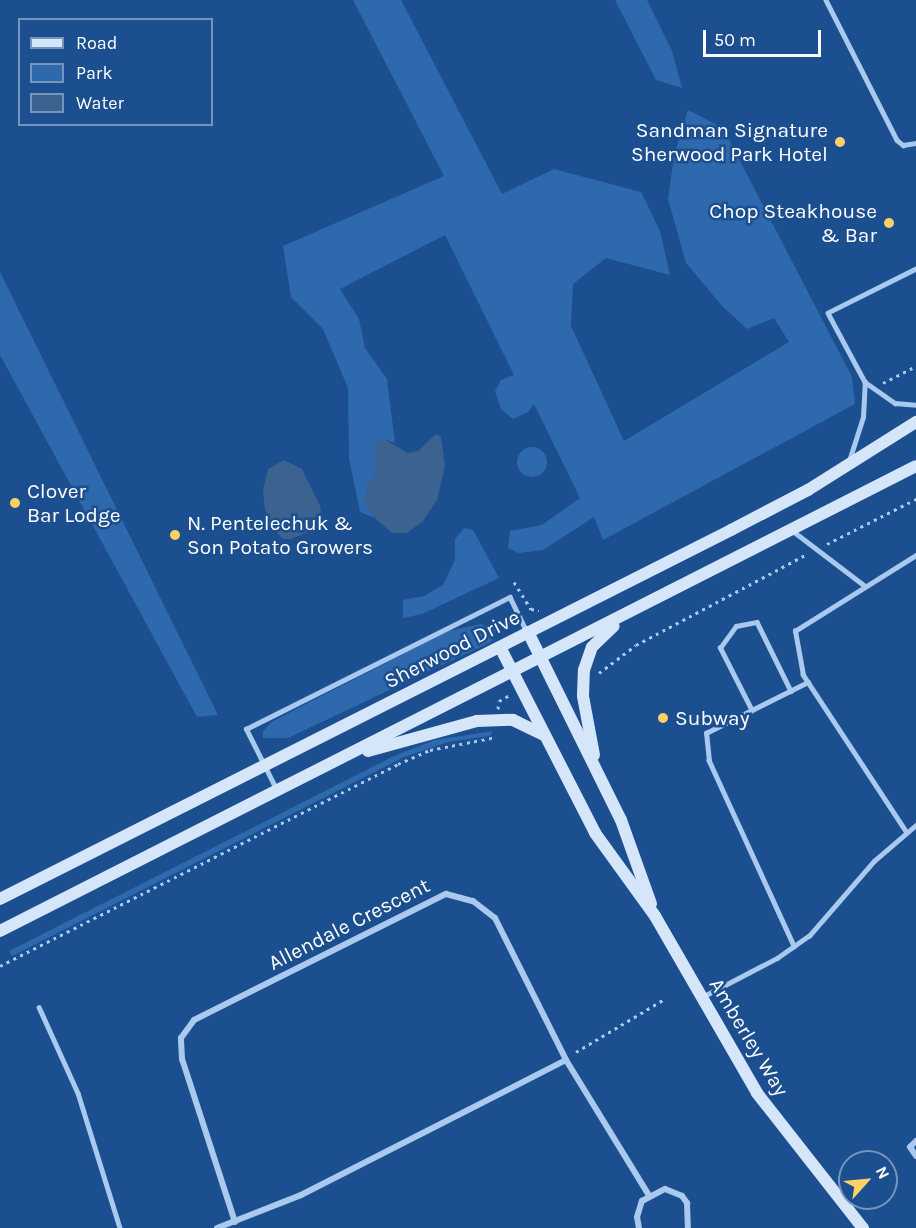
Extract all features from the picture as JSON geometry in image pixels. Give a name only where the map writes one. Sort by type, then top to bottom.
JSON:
[{"type":"main road","name":"Sherwood Drive","points":[[0,899],[731,530],[848,466],[916,422]]},
{"type":"main road","points":[[0,931],[541,659],[638,607],[916,466]]},
{"type":"main road","points":[[600,777],[584,696],[586,657],[602,636],[638,607]]},
{"type":"main road","name":"Amberley Way","points":[[528,632],[621,820],[655,916]]},
{"type":"main road","name":"Amberley Way","points":[[500,647],[595,833],[655,916],[757,1093],[863,1228]]},
{"type":"main road","points":[[327,765],[477,721],[513,720],[544,735]]},
{"type":"street","name":"Allendale Crescent","points":[[234,1222],[182,1059],[181,1038],[194,1020],[446,894],[472,901],[495,918],[566,1060],[648,1194]]},
{"type":"street","points":[[217,1228],[301,1194],[566,1060]]},
{"type":"street","points":[[916,1141],[910,1147],[916,1156]]},
{"type":"street","points":[[639,1228],[638,1209],[648,1194],[665,1189],[682,1196],[690,1212],[688,1228]]},
{"type":"lane","points":[[826,0],[897,140],[903,145],[916,143]]},
{"type":"lane","points":[[916,270],[828,313],[865,382],[895,403],[916,405]]},
{"type":"lane","points":[[848,466],[863,417],[865,382]]},
{"type":"lane","points":[[791,530],[864,585]]},
{"type":"lane","points":[[906,832],[808,682],[795,631],[864,585],[916,555]]},
{"type":"lane","points":[[277,790],[246,729],[510,597],[528,632]]},
{"type":"lane","points":[[752,711],[720,648],[736,626],[757,622],[791,691]]},
{"type":"lane","points":[[794,947],[709,761],[706,733],[808,682]]},
{"type":"lane","points":[[702,997],[794,947],[831,914],[874,861],[916,825]]},
{"type":"lane","points":[[39,1006],[78,1093],[120,1228]]},
{"type":"path","points":[[880,385],[916,366]]},
{"type":"path","points":[[829,543],[916,499]]},
{"type":"path","points":[[599,673],[636,645],[812,552]]},
{"type":"path","points":[[514,582],[531,609],[547,608]]},
{"type":"path","points":[[497,710],[499,701],[511,694]]},
{"type":"path","points":[[0,966],[398,764],[430,750],[496,737]]},
{"type":"path","points":[[576,1052],[663,1000]]},
{"type":"green space","points":[[353,0],[401,0],[502,194],[554,169],[641,192],[660,231],[670,275],[606,258],[573,284],[571,326],[624,441],[789,342],[774,318],[747,329],[722,306],[686,263],[668,199],[674,156],[688,110],[723,128],[852,377],[855,404],[603,540],[594,517],[543,550],[519,553],[508,548],[510,531],[542,525],[580,498],[534,404],[528,412],[513,419],[501,409],[495,391],[501,380],[514,375],[445,235],[340,289],[359,319],[365,348],[387,379],[395,443],[384,439],[375,443],[375,476],[364,501],[375,518],[360,512],[349,458],[348,388],[323,329],[291,297],[283,246],[444,176]]},
{"type":"green space","points":[[615,0],[647,0],[672,51],[682,88],[656,80]]},
{"type":"green space","points":[[0,272],[218,715],[197,717],[0,355]]},
{"type":"green space","points":[[532,447],[543,451],[547,462],[543,473],[532,477],[521,473],[517,462],[521,451]]},
{"type":"green space","points":[[464,528],[473,530],[499,578],[422,614],[403,618],[403,600],[424,596],[443,585],[455,560],[455,539]]},
{"type":"green space","points":[[481,624],[497,630],[491,642],[288,738],[263,738],[263,731],[273,721],[448,631]]},
{"type":"green space","points":[[493,731],[490,736],[448,742],[404,757],[12,956],[9,951],[394,756],[435,740]]},
{"type":"water","points":[[436,434],[441,437],[445,466],[437,500],[423,521],[407,533],[392,533],[375,518],[364,501],[367,486],[375,476],[375,442],[384,439],[408,453],[418,451]]},
{"type":"water","points":[[284,460],[302,469],[321,508],[319,523],[313,530],[291,539],[283,539],[274,529],[265,510],[263,490],[268,469]]},
{"type":"place","name":"Sandman Signature Sherwood Park Hotel","points":[[840,142]]},
{"type":"place","name":"Chop Steakhouse & Bar","points":[[889,223]]},
{"type":"place","name":"Clover Bar Lodge","points":[[15,503]]},
{"type":"place","name":"N. Pentelechuk & Son Potato Growers","points":[[175,535]]},
{"type":"place","name":"Subway","points":[[663,718]]}]
